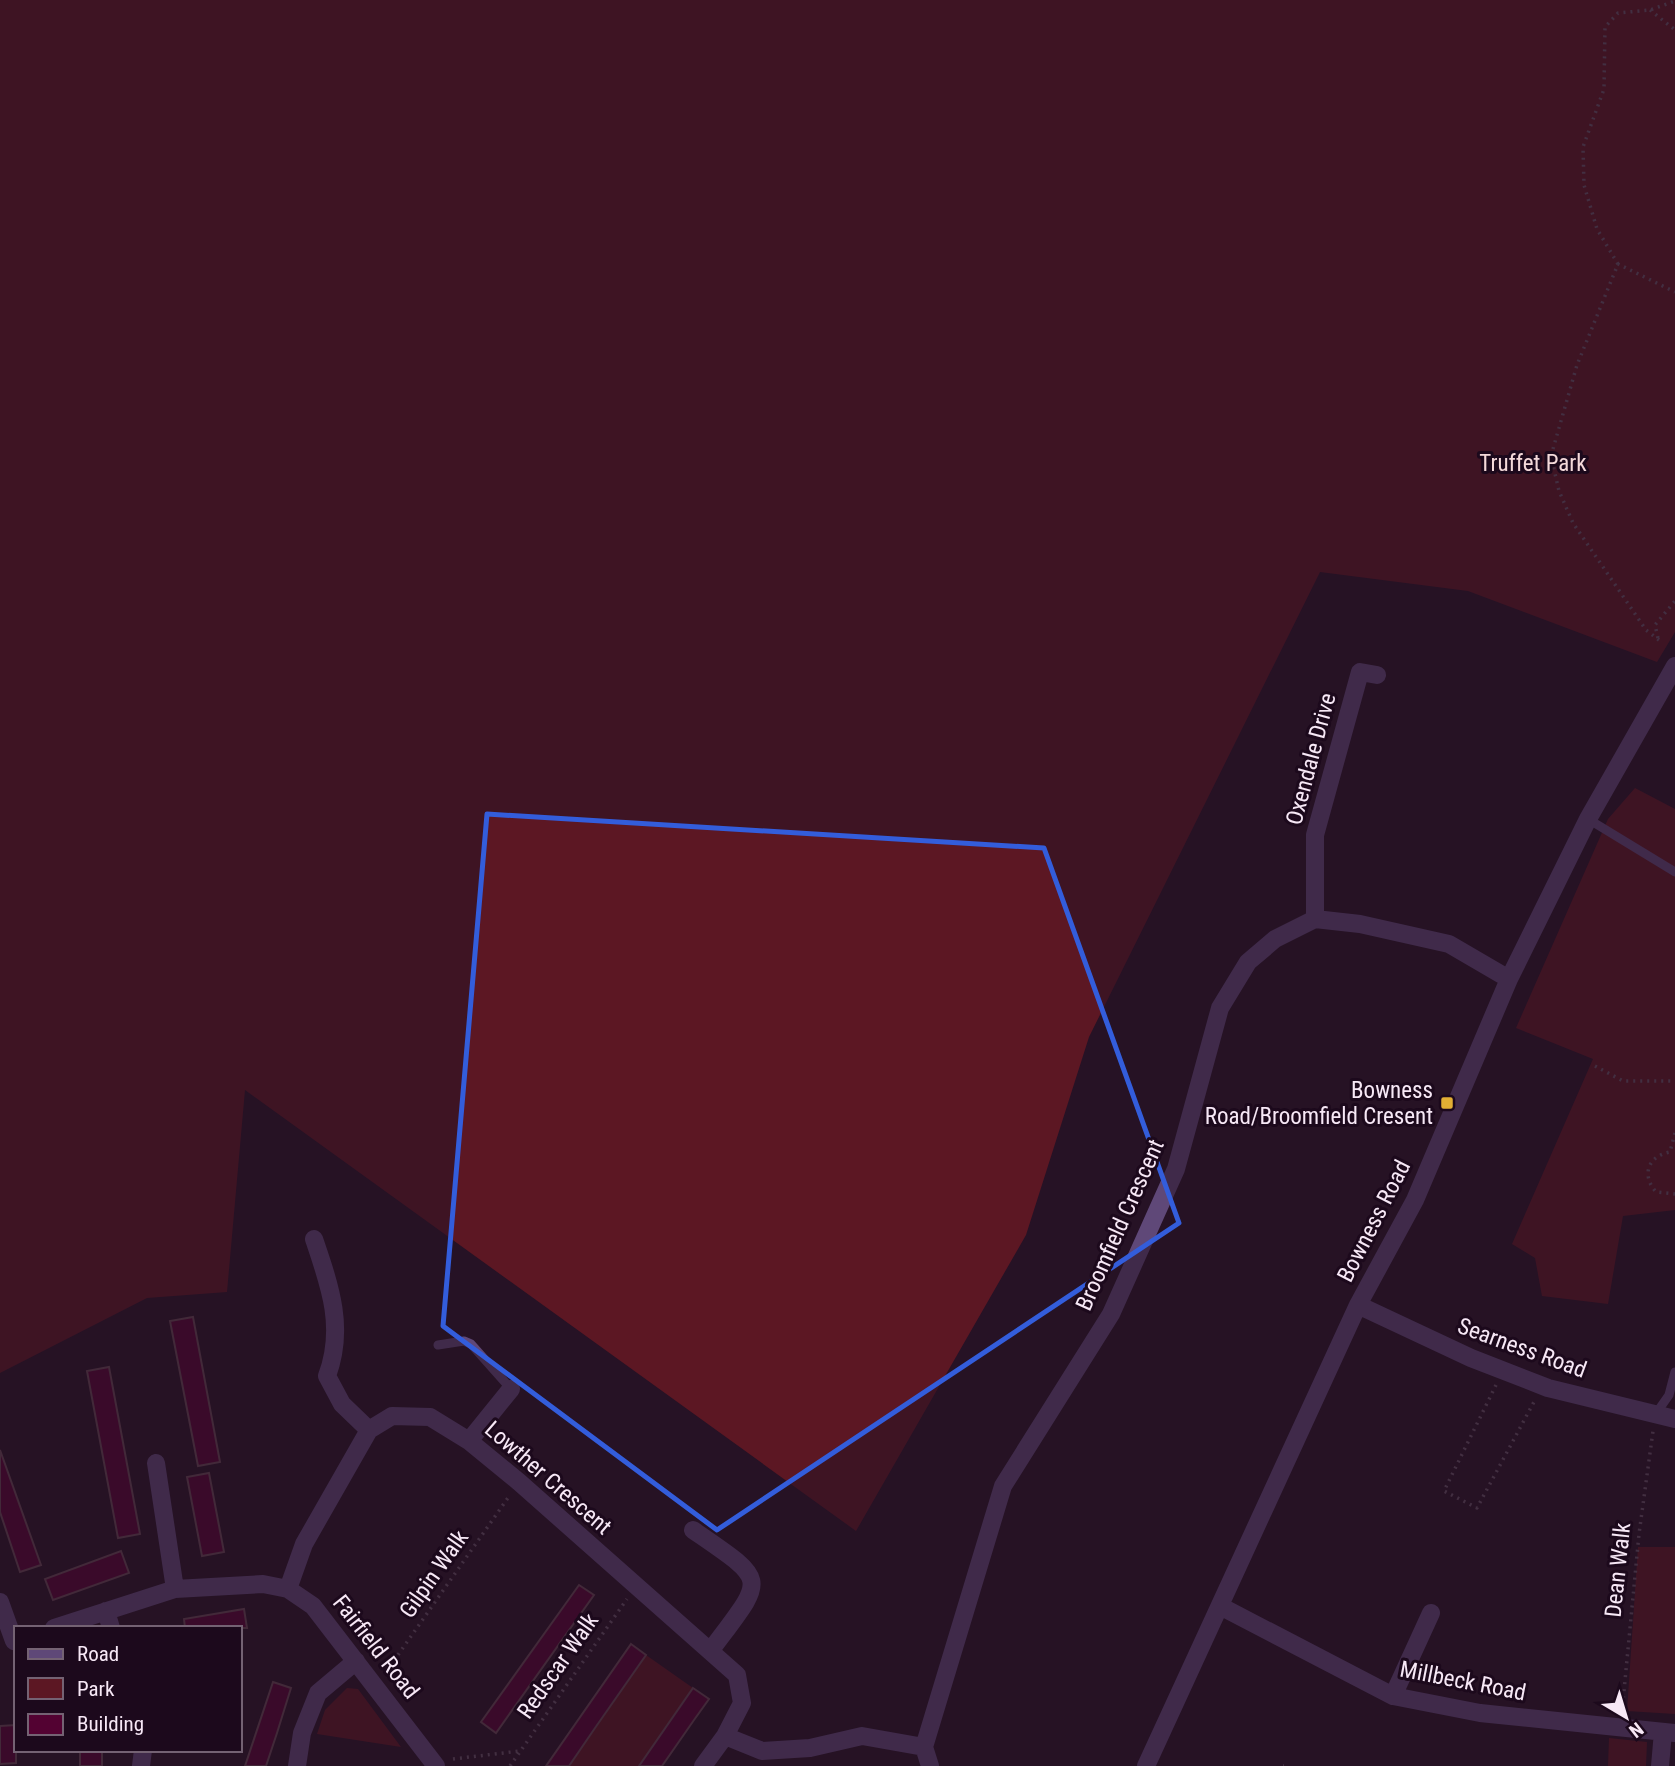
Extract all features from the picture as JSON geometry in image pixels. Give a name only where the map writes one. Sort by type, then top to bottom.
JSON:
[{"type":"street","name":"Bowness Road","points":[[1146,1766],[1358,1305],[1415,1200],[1509,979],[1588,819],[1675,666]]},
{"type":"street","name":"Oxendale Drive","points":[[1315,919],[1315,835],[1360,672],[1377,675]]},
{"type":"street","points":[[1315,919],[1360,924],[1449,944],[1509,979]]},
{"type":"street","name":"Broomfield Crescent","points":[[924,1747],[1003,1486],[1111,1314],[1176,1169],[1220,1008],[1248,962],[1275,939],[1315,919]]},
{"type":"street","points":[[288,1589],[304,1544],[369,1430],[342,1404],[327,1377],[338,1335],[328,1281],[314,1239]]},
{"type":"street","name":"Searness Road","points":[[1358,1305],[1503,1371],[1543,1386],[1675,1419]]},
{"type":"street","points":[[469,1441],[512,1389]]},
{"type":"street","name":"Lowther Crescent","points":[[369,1430],[392,1416],[430,1417],[469,1441],[737,1675],[741,1703],[725,1736],[703,1766]]},
{"type":"street","points":[[156,1463],[175,1589]]},
{"type":"street","points":[[693,1530],[744,1566],[753,1579],[751,1596],[711,1650]]},
{"type":"street","name":"Fairfield Road","points":[[66,1626],[108,1619],[175,1589],[263,1584],[288,1589],[313,1606],[377,1685],[435,1764]]},
{"type":"street","points":[[0,1602],[10,1643]]},
{"type":"street","name":"Millbeck Road","points":[[1220,1606],[1393,1696],[1480,1713],[1669,1732]]},
{"type":"street","points":[[1393,1696],[1430,1613]]},
{"type":"street","points":[[297,1766],[302,1733],[318,1693],[356,1661]]},
{"type":"street","points":[[1660,1766],[1669,1732]]},
{"type":"street","points":[[725,1736],[762,1751],[810,1748],[862,1736],[924,1747],[930,1766]]},
{"type":"lane","points":[[1588,819],[1675,872]]},
{"type":"lane","points":[[438,1345],[464,1341],[471,1344],[512,1389]]},
{"type":"lane","points":[[1655,1415],[1669,1395],[1675,1372]]},
{"type":"path","points":[[1675,1],[1650,9],[1618,13],[1605,27],[1604,89],[1583,147],[1584,185],[1597,229],[1618,264],[1675,292]]},
{"type":"path","points":[[1650,9],[1675,30]]},
{"type":"path","points":[[1618,264],[1577,365],[1552,456],[1559,491],[1573,523],[1646,630],[1659,640],[1655,625],[1675,601]]},
{"type":"path","points":[[1595,1066],[1623,1081],[1675,1081]]},
{"type":"path","points":[[1675,1133],[1672,1152],[1660,1154],[1649,1163],[1647,1171],[1649,1184],[1656,1192],[1675,1194]]},
{"type":"path","points":[[1503,1371],[1444,1491],[1478,1508],[1543,1386]]},
{"type":"path","name":"Dean Walk","points":[[1621,1728],[1639,1534],[1655,1415]]},
{"type":"path","name":"Gilpin Walk","points":[[377,1685],[519,1482]]},
{"type":"path","name":"Redscar Walk","points":[[510,1766],[636,1586]]},
{"type":"path","points":[[435,1764],[520,1751]]},
{"type":"highlighted area","points":[[487,814],[1044,848],[1179,1223],[717,1530],[443,1326]]},
{"type":"green space","name":"Truffet Park","points":[[0,0],[1675,0],[1675,632],[1657,662],[1468,591],[1320,572],[1089,1037],[1026,1235],[856,1531],[245,1090],[227,1292],[147,1298],[0,1373]]},
{"type":"green space","points":[[1635,788],[1675,809],[1675,1210],[1623,1216],[1608,1304],[1542,1296],[1535,1258],[1512,1244],[1593,1059],[1516,1028],[1608,819]]},
{"type":"green space","points":[[1638,1547],[1675,1547],[1675,1714],[1627,1711]]},
{"type":"green space","points":[[646,1655],[693,1688],[639,1766],[569,1766]]},
{"type":"green space","points":[[347,1688],[358,1689],[401,1747],[317,1734],[325,1710]]},
{"type":"green space","points":[[1609,1738],[1647,1742],[1646,1766],[1608,1766]]},
{"type":"building","points":[[193,1317],[220,1462],[198,1466],[170,1321]]},
{"type":"building","points":[[109,1367],[140,1534],[118,1538],[87,1371]]},
{"type":"building","points":[[0,1450],[41,1565],[20,1572],[0,1512]]},
{"type":"building","points":[[209,1473],[224,1552],[202,1556],[187,1477]]},
{"type":"building","points":[[121,1551],[129,1573],[53,1600],[45,1579]]},
{"type":"building","points":[[579,1585],[594,1595],[496,1733],[481,1722]]},
{"type":"building","points":[[244,1609],[247,1628],[185,1626],[184,1619]]},
{"type":"building","points":[[631,1644],[646,1655],[569,1766],[546,1766]]},
{"type":"building","points":[[273,1682],[291,1688],[266,1766],[245,1766]]},
{"type":"building","points":[[693,1688],[709,1699],[662,1766],[639,1766]]},
{"type":"building","points":[[14,1725],[16,1763],[0,1764],[0,1726]]},
{"type":"building","points":[[80,1752],[102,1752],[102,1766],[80,1766]]},
{"type":"place","name":"Bowness Road/Broomfield Cresent","points":[[1447,1103]]}]
